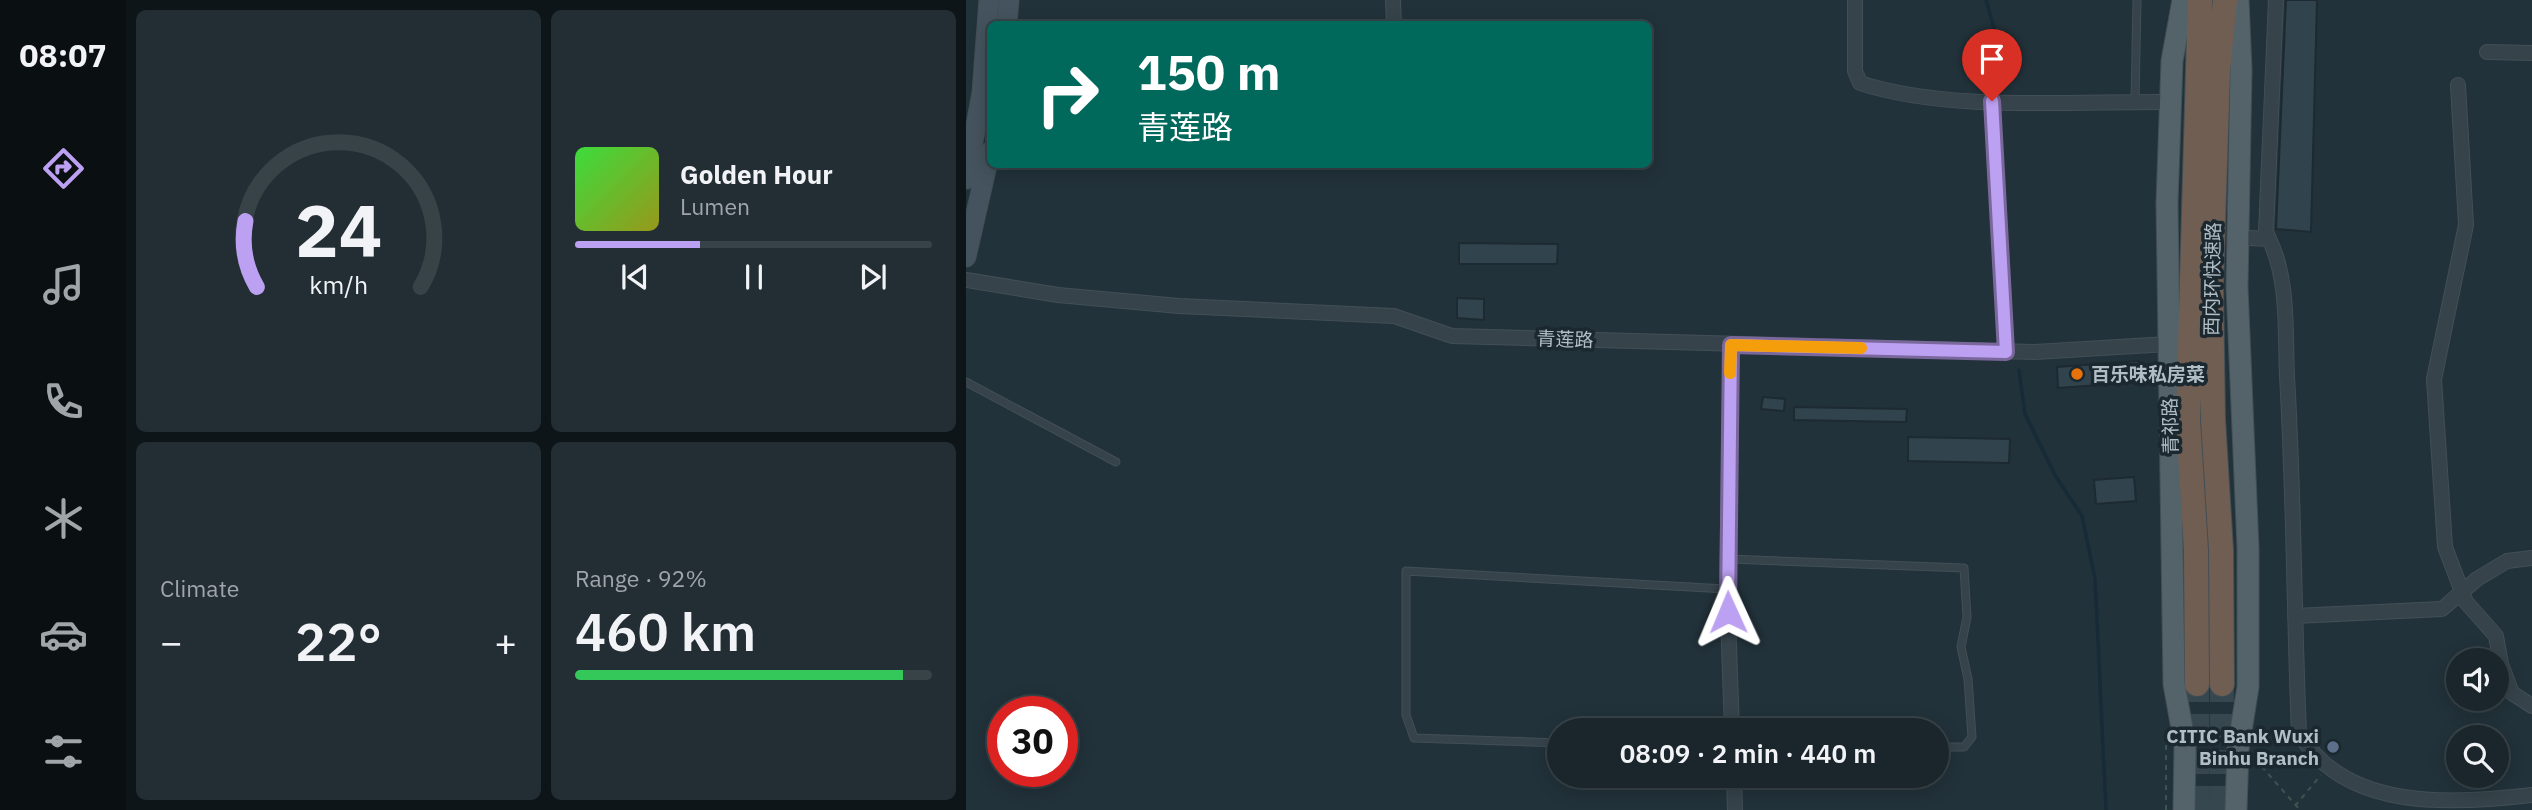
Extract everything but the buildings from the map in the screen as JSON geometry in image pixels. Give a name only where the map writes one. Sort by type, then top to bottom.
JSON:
[{"type":"highway","name":"西内环快速路","points":[[2200,0],[2188,420],[2196,551],[2209,684],[2221,550],[2213,419],[2211,287],[2218,69],[2225,0]]},
{"type":"main road","name":"青祁路","points":[[2183,0],[2172,61],[2169,102],[2168,344],[2174,684],[2185,745],[2184,810]]},
{"type":"main road","points":[[2236,810],[2238,749],[2248,687],[2248,548],[2237,287],[2241,70],[2238,0]]},
{"type":"street","points":[[989,0],[989,21]]},
{"type":"street","points":[[1007,21],[1010,0]]},
{"type":"street","points":[[1393,0],[1394,21]]},
{"type":"street","points":[[1855,0],[1855,71],[1860,83],[1892,94],[1992,101],[2169,102]]},
{"type":"street","points":[[2276,0],[2266,232],[2276,253],[2283,288],[2292,459],[2299,733],[2309,754],[2342,783],[2382,800],[2424,805],[2532,795],[2532,783]]},
{"type":"street","points":[[2487,52],[2532,53]]},
{"type":"street","points":[[966,179],[987,62]]},
{"type":"street","points":[[2458,85],[2466,225],[2434,379],[2445,547],[2466,602],[2496,636],[2512,694],[2532,706]]},
{"type":"street","points":[[1992,101],[2006,352]]},
{"type":"street","points":[[966,257],[987,165]]},
{"type":"street","points":[[2249,238],[2269,239]]},
{"type":"street","name":"青莲路","points":[[966,280],[1058,295],[1179,306],[1394,316],[1452,336],[2006,352],[2168,344]]},
{"type":"street","points":[[1731,345],[1727,589],[1732,718]]},
{"type":"street","points":[[2295,616],[2442,609],[2477,579],[2507,561],[2532,558]]},
{"type":"street","points":[[1734,788],[1735,810]]},
{"type":"lane","points":[[2135,102],[2137,0]]},
{"type":"lane","points":[[966,382],[1116,462]]},
{"type":"lane","points":[[1728,559],[1964,568],[1967,618],[1961,646],[1968,678],[1972,737],[1964,747],[1949,747]]},
{"type":"lane","points":[[1547,743],[1414,738],[1406,715],[1406,571],[1686,584],[1727,589]]},
{"type":"path","points":[[2252,755],[2300,810]]},
{"type":"path","points":[[2295,806],[2326,769]]},
{"type":"waterway","points":[[1986,0],[1996,35],[1995,91]]},
{"type":"waterway","points":[[2019,370],[2025,414],[2056,477],[2082,516],[2095,579],[2106,810]]},
{"type":"tunnel","points":[[2197,684],[2197,810]]},
{"type":"tunnel","points":[[2221,810],[2222,684]]},
{"type":"slow traffic","points":[[1730,373],[1731,345],[1861,348]]},
{"type":"place","name":"百乐味私房菜","points":[[2077,374]]},
{"type":"place","name":"CITIC Bank Wuxi Binhu Branch","points":[[2333,747]]},
{"type":"route","points":[[1728,612],[1731,345],[2006,352],[1992,101]]}]
